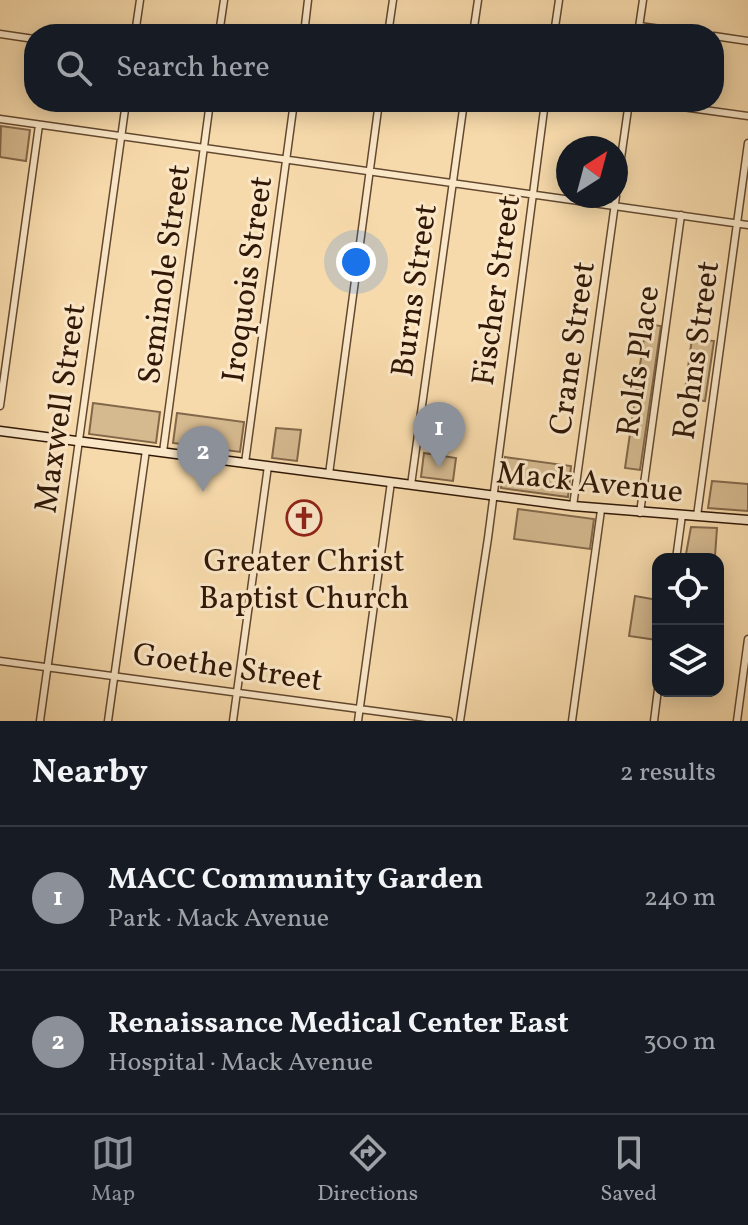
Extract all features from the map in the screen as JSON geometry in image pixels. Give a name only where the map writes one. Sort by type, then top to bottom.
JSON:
[{"type":"main road","name":"Mack Avenue","points":[[0,431],[601,510],[748,520]]},
{"type":"street","points":[[136,24],[140,0]]},
{"type":"street","points":[[220,24],[224,0]]},
{"type":"street","points":[[305,24],[308,0]]},
{"type":"street","points":[[389,24],[393,0]]},
{"type":"street","points":[[474,24],[478,0]]},
{"type":"street","points":[[555,24],[559,0]]},
{"type":"street","points":[[639,24],[643,0]]},
{"type":"street","points":[[0,34],[24,38]]},
{"type":"street","points":[[724,37],[748,41]]},
{"type":"street","name":"Maxwell Street","points":[[40,721],[124,112]]},
{"type":"street","name":"Seminole Street","points":[[163,452],[209,112]]},
{"type":"street","name":"Iroquois Street","points":[[245,463],[293,112]]},
{"type":"street","points":[[329,474],[378,112]]},
{"type":"street","name":"Burns Street","points":[[411,485],[463,112]]},
{"type":"street","name":"Fischer Street","points":[[460,721],[544,112]]},
{"type":"street","name":"Crane Street","points":[[624,136],[628,112]]},
{"type":"street","points":[[719,112],[748,116]]},
{"type":"street","points":[[0,119],[556,196]]},
{"type":"street","points":[[0,406],[39,125]]},
{"type":"street","name":"Rohns Street","points":[[697,516],[748,143]]},
{"type":"street","points":[[628,207],[748,225]]},
{"type":"street","name":"Crane Street","points":[[573,506],[614,208]]},
{"type":"street","name":"Rolfs Place","points":[[640,513],[681,215]]},
{"type":"street","points":[[108,721],[146,450]]},
{"type":"street","points":[[233,721],[268,466]]},
{"type":"street","points":[[358,721],[391,482]]},
{"type":"street","points":[[572,721],[601,510]]},
{"type":"street","points":[[677,553],[682,515]]},
{"type":"street","points":[[737,721],[748,639]]},
{"type":"street","name":"Goethe Street","points":[[0,661],[449,721]]},
{"type":"street","points":[[654,721],[657,697]]},
{"type":"shaded area","points":[[1,126],[30,130],[26,161],[0,157]]},
{"type":"shaded area","points":[[646,324],[661,326],[640,470],[625,468]]},
{"type":"shaded area","points":[[692,338],[714,341],[705,401],[684,398]]},
{"type":"shaded area","points":[[93,403],[160,412],[156,443],[89,434]]},
{"type":"shaded area","points":[[177,413],[244,422],[240,452],[173,443]]},
{"type":"shaded area","points":[[276,428],[301,430],[297,461],[272,458]]},
{"type":"shaded area","points":[[424,453],[456,458],[453,481],[421,477]]},
{"type":"shaded area","points":[[505,457],[571,466],[568,497],[501,488]]},
{"type":"shaded area","points":[[712,481],[748,484],[748,511],[708,508]]},
{"type":"shaded area","points":[[518,509],[594,519],[590,549],[514,539]]},
{"type":"shaded area","points":[[691,527],[717,528],[715,553],[686,553]]},
{"type":"shaded area","points":[[635,596],[652,599],[652,639],[629,636]]},
{"type":"place","name":"MACC Community Garden","points":[[439,468]]},
{"type":"place","name":"Renaissance Medical Center East","points":[[203,492]]},
{"type":"place","name":"Greater Christ Baptist Church","points":[[304,518]]}]
